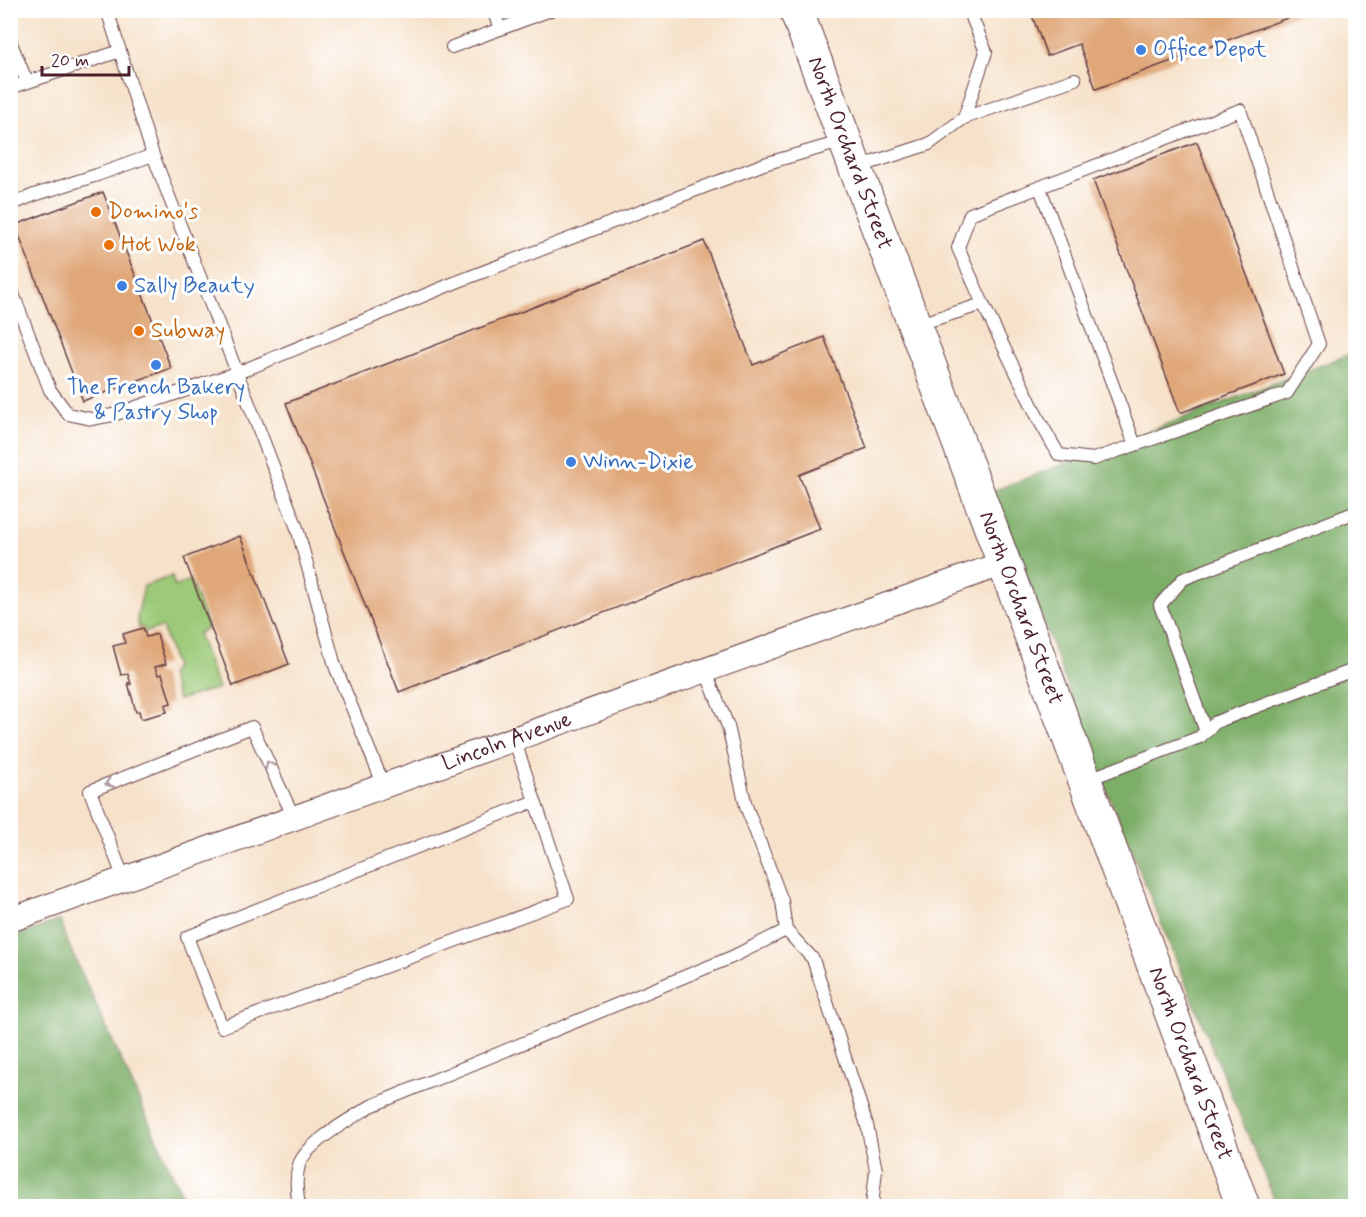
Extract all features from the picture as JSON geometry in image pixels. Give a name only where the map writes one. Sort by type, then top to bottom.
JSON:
[{"type":"street","name":"North Orchard Street","points":[[796,10],[1085,780],[1239,1205]]},
{"type":"street","name":"Lincoln Avenue","points":[[10,920],[1004,562]]},
{"type":"lane","points":[[107,10],[153,155],[297,528],[335,666],[384,786]]},
{"type":"lane","points":[[493,10],[500,29]]},
{"type":"lane","points":[[452,47],[551,10]]},
{"type":"lane","points":[[964,118],[986,52],[969,10]]},
{"type":"lane","points":[[10,41],[27,82]]},
{"type":"lane","points":[[10,88],[120,51]]},
{"type":"lane","points":[[10,286],[50,390],[68,414],[91,418],[113,415],[237,372],[454,283],[764,164],[929,144],[964,118],[1076,79]]},
{"type":"lane","points":[[1240,110],[1319,344],[1287,393],[1094,459],[1059,455],[1039,420],[983,304],[958,248],[970,214],[1240,110]]},
{"type":"lane","points":[[10,205],[153,155]]},
{"type":"lane","points":[[1040,188],[1135,445]]},
{"type":"lane","points":[[915,325],[983,304]]},
{"type":"lane","points":[[1206,732],[1160,605],[1183,579],[1356,512]]},
{"type":"lane","points":[[1085,780],[1200,737],[1216,722],[1356,669]]},
{"type":"lane","points":[[705,670],[728,726],[746,806],[782,901],[786,930],[813,959],[867,1125],[876,1170],[872,1206]]},
{"type":"lane","points":[[124,879],[90,791],[252,727],[294,818]]},
{"type":"lane","points":[[514,738],[568,899],[222,1027],[187,937],[535,801]]},
{"type":"lane","points":[[299,1206],[296,1188],[300,1163],[317,1142],[371,1106],[732,957],[786,930]]},
{"type":"green space","points":[[1355,352],[1355,1206],[1277,1206],[1096,764],[993,491]]},
{"type":"green space","points":[[172,576],[175,587],[190,580],[208,628],[198,633],[218,688],[178,700],[170,676],[175,666],[162,627],[145,632],[143,627],[139,628],[137,618],[144,586]]},
{"type":"green space","points":[[60,920],[63,932],[187,1206],[11,1206],[11,938]]},
{"type":"building","name":"Office Depot","points":[[1030,10],[1297,10],[1298,14],[1096,89],[1079,44],[1047,56]]},
{"type":"building","points":[[1197,142],[1284,374],[1180,413],[1093,180]]},
{"type":"building","points":[[103,192],[171,368],[83,401],[15,225]]},
{"type":"building","name":"Winn-Dixie","points":[[704,241],[753,365],[824,337],[867,448],[799,475],[820,529],[399,692],[286,403]]},
{"type":"building","points":[[240,536],[289,664],[233,686],[184,558]]},
{"type":"building","points":[[143,628],[146,637],[157,634],[166,664],[155,667],[158,675],[162,674],[171,703],[165,705],[167,712],[141,719],[139,711],[136,712],[128,683],[131,684],[128,674],[121,675],[113,646],[125,643],[123,634]]},
{"type":"place","name":"Office Depot","points":[[1141,50]]},
{"type":"place","name":"Domino's","points":[[96,212]]},
{"type":"place","name":"Hot Wok","points":[[109,245]]},
{"type":"place","name":"Sally Beauty","points":[[122,286]]},
{"type":"place","name":"Subway","points":[[139,331]]},
{"type":"place","name":"The French Bakery & Pastry Shop","points":[[156,365]]},
{"type":"place","name":"Winn-Dixie","points":[[571,462]]}]
